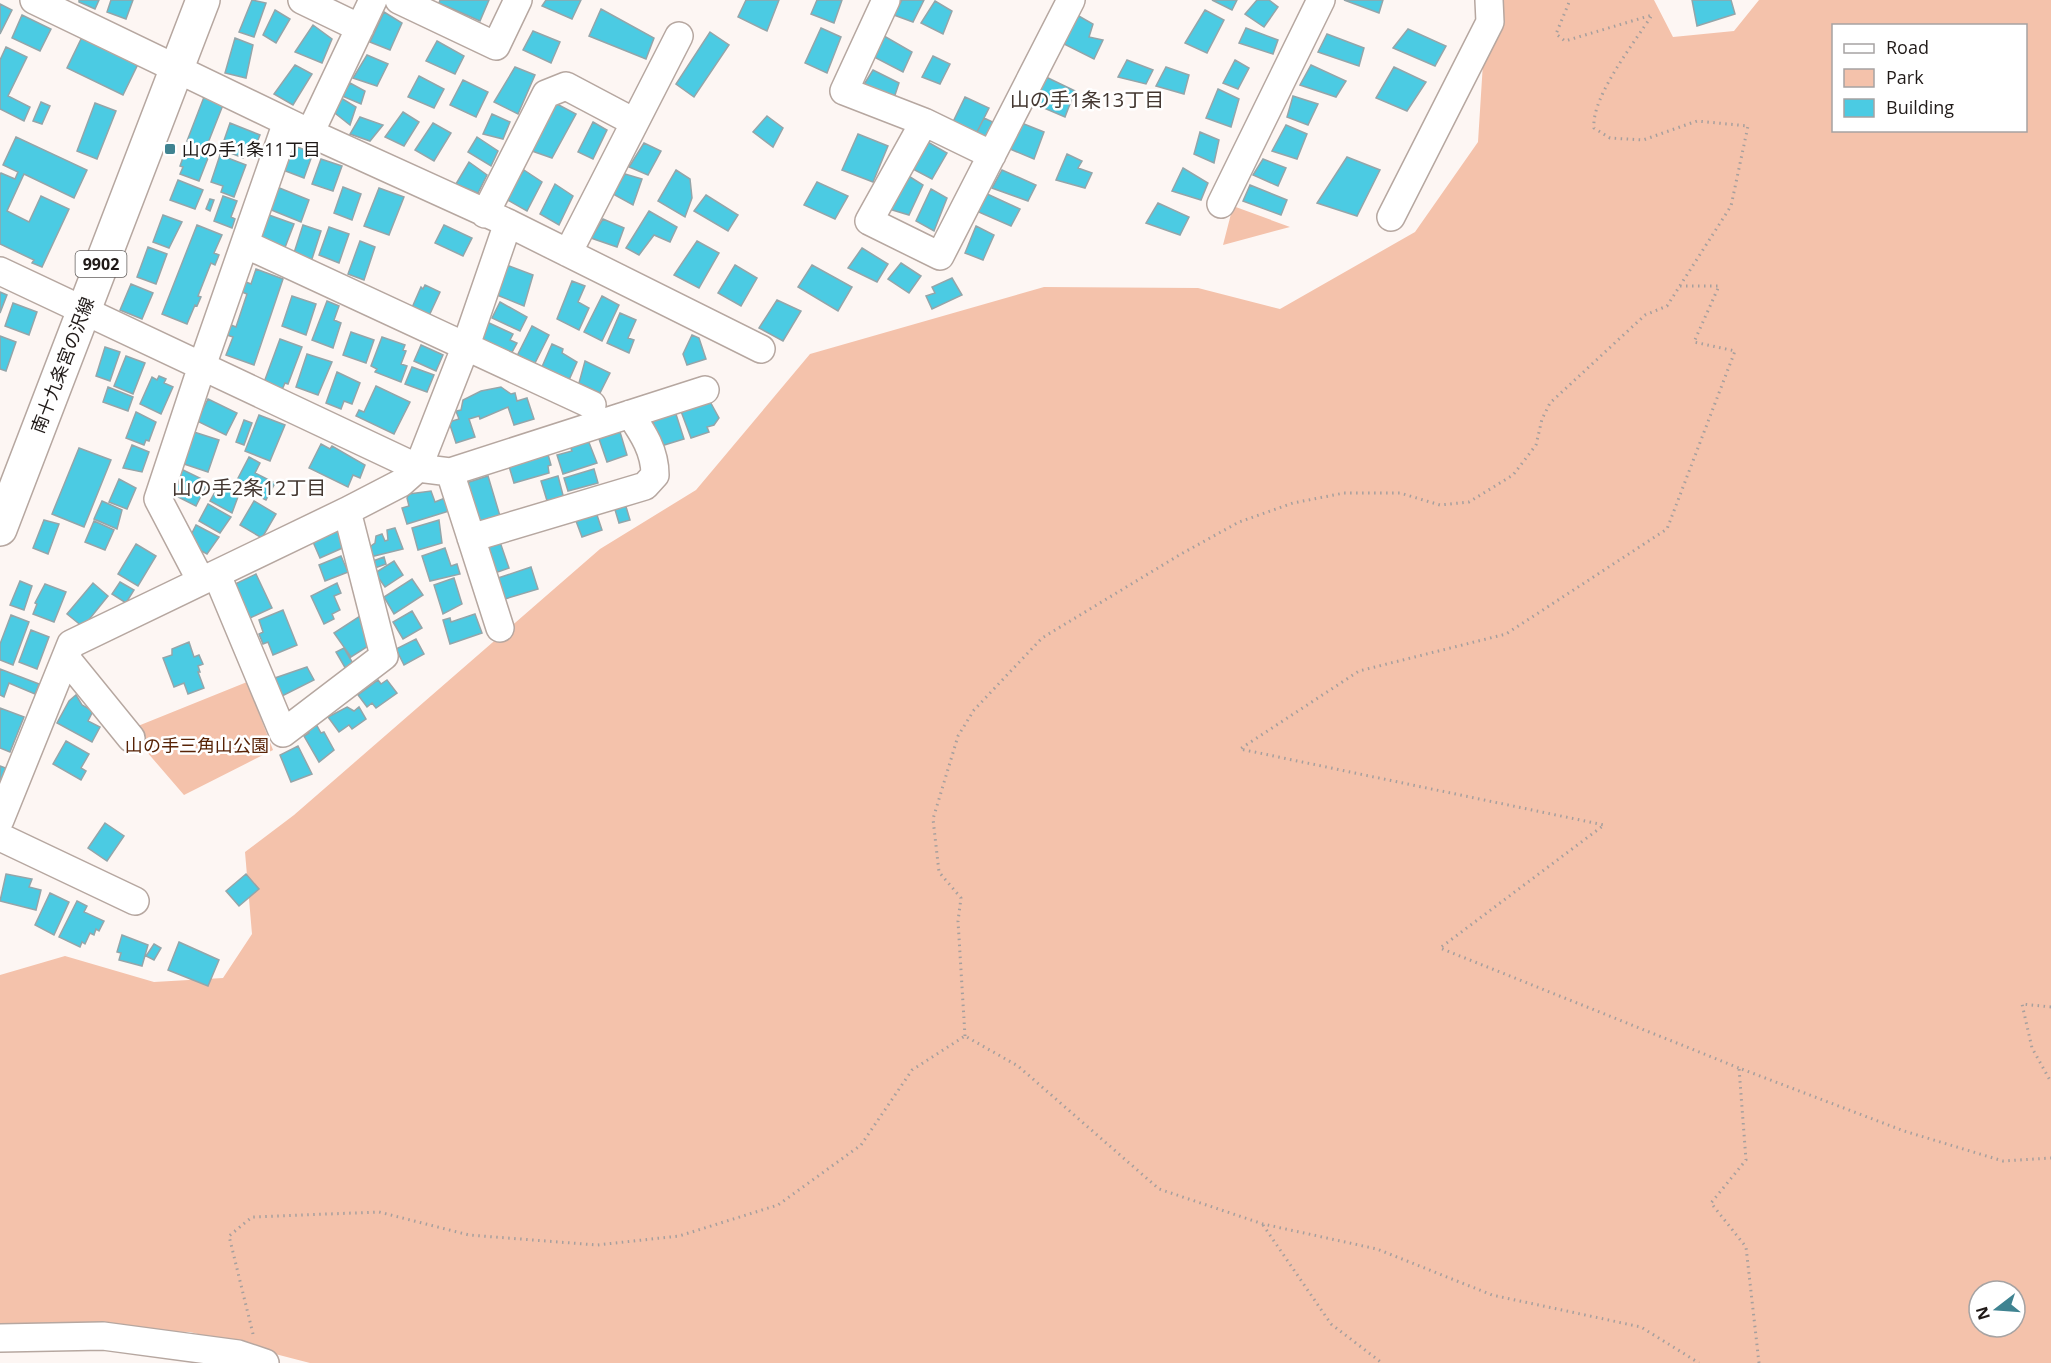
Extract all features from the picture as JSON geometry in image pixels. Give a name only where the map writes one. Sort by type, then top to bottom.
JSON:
[{"type":"main road","name":"南十九条宮の沢線","points":[[0,529],[202,0]]},
{"type":"street","points":[[302,0],[360,28]]},
{"type":"street","points":[[347,511],[384,656],[283,733],[209,578],[158,499],[244,244],[299,127],[360,28],[373,0]]},
{"type":"street","points":[[399,0],[496,46],[518,0]]},
{"type":"street","points":[[886,0],[844,91],[924,122],[992,155]]},
{"type":"street","points":[[924,122],[869,221],[940,256],[1071,0]]},
{"type":"street","points":[[1221,204],[1321,0]]},
{"type":"street","points":[[1391,217],[1490,22],[1489,0]]},
{"type":"street","points":[[45,2],[299,127],[568,252],[761,349]]},
{"type":"street","points":[[568,252],[679,36]]},
{"type":"street","points":[[0,820],[71,644],[347,511],[401,483],[418,468],[465,348],[497,218],[546,94],[566,86],[634,122]]},
{"type":"street","points":[[244,244],[592,405]]},
{"type":"street","points":[[0,271],[418,468],[450,472],[705,390]]},
{"type":"street","points":[[471,538],[645,486],[655,475],[655,462],[645,437],[630,414]]},
{"type":"street","points":[[450,472],[500,628]]},
{"type":"street","points":[[66,658],[131,738]]},
{"type":"street","points":[[0,837],[135,901]]},
{"type":"street","points":[[0,1338],[103,1336],[238,1354],[262,1362]]},
{"type":"path","points":[[965,1036],[958,921],[960,898],[939,873],[933,819],[958,736],[974,710],[1042,638],[1181,554],[1239,522],[1293,503],[1344,493],[1400,493],[1440,506],[1469,502],[1513,475],[1536,445],[1542,419],[1550,403],[1645,315],[1667,306],[1731,206],[1748,126],[1697,122],[1643,140],[1610,138],[1594,128],[1593,117],[1604,92],[1652,15],[1565,41],[1556,34],[1569,0]]},
{"type":"path","points":[[1679,286],[1719,286],[1694,342],[1735,351],[1667,529],[1506,634],[1359,671],[1240,749],[1604,825],[1440,948],[1739,1068],[1904,1131],[2003,1161],[2051,1158]]},
{"type":"path","points":[[2051,1007],[2022,1004],[2032,1048],[2051,1082]]},
{"type":"path","points":[[965,1036],[1018,1066],[1159,1189],[1263,1224],[1377,1250],[1492,1294],[1641,1327],[1699,1363]]},
{"type":"path","points":[[262,1362],[229,1236],[252,1216],[379,1212],[469,1235],[597,1245],[679,1236],[778,1205],[861,1145],[912,1070],[965,1036]]},
{"type":"path","points":[[1739,1068],[1746,1160],[1711,1203],[1746,1247],[1759,1363]]},
{"type":"path","points":[[1263,1224],[1331,1324],[1382,1363]]},
{"type":"green space","points":[[1497,0],[1654,0],[1673,37],[1734,31],[1759,0],[2051,0],[2051,1363],[310,1363],[190,1332],[0,1328],[0,975],[65,956],[154,982],[223,978],[252,934],[245,852],[294,815],[600,549],[696,490],[810,354],[1044,287],[1198,288],[1280,309],[1415,232],[1478,142],[1484,47]]},
{"type":"green space","points":[[1233,206],[1290,227],[1223,245]]},
{"type":"green space","name":"山の手三角山公園","points":[[247,682],[273,750],[184,795],[128,730]]},
{"type":"building","points":[[79,0],[99,0],[95,9]]},
{"type":"building","points":[[111,0],[133,0],[126,19],[107,12]]},
{"type":"building","points":[[252,0],[266,3],[254,37],[239,32]]},
{"type":"building","points":[[440,0],[489,0],[480,21],[439,3]]},
{"type":"building","points":[[546,0],[581,0],[572,19],[542,6]]},
{"type":"building","points":[[746,0],[779,0],[767,31],[738,17]]},
{"type":"building","points":[[817,0],[842,0],[834,23],[811,14]]},
{"type":"building","points":[[902,0],[924,0],[913,22],[894,15]]},
{"type":"building","points":[[1212,0],[1237,0],[1232,10]]},
{"type":"building","points":[[1257,0],[1269,0],[1278,7],[1264,27],[1245,14]]},
{"type":"building","points":[[1344,0],[1383,0],[1379,13]]},
{"type":"building","points":[[1692,0],[1731,0],[1735,14],[1697,26]]},
{"type":"building","points":[[935,1],[952,11],[943,34],[921,23]]},
{"type":"building","points":[[0,4],[12,10],[0,34]]},
{"type":"building","points":[[601,9],[654,38],[646,59],[589,36]]},
{"type":"building","points":[[275,10],[290,19],[276,43],[263,35]]},
{"type":"building","points":[[1205,10],[1224,20],[1207,53],[1185,43]]},
{"type":"building","points":[[384,12],[402,23],[390,50],[370,42]]},
{"type":"building","points":[[22,15],[51,29],[40,51],[12,38]]},
{"type":"building","points":[[1077,15],[1093,24],[1089,37],[1103,40],[1094,59],[1062,43]]},
{"type":"building","points":[[313,25],[332,39],[322,63],[295,52]]},
{"type":"building","points":[[821,28],[841,37],[827,73],[805,63]]},
{"type":"building","points":[[1246,28],[1278,40],[1273,54],[1239,43]]},
{"type":"building","points":[[1408,29],[1446,46],[1435,66],[1393,48]]},
{"type":"building","points":[[533,31],[560,42],[551,63],[523,50]]},
{"type":"building","points":[[710,32],[729,45],[694,97],[676,84]]},
{"type":"building","points":[[1327,34],[1364,48],[1359,66],[1318,52]]},
{"type":"building","points":[[83,35],[139,62],[123,95],[67,68]]},
{"type":"building","points":[[884,36],[912,52],[903,72],[874,57]]},
{"type":"building","points":[[235,38],[253,45],[246,78],[225,73]]},
{"type":"building","points":[[437,41],[464,56],[455,74],[426,61]]},
{"type":"building","points":[[6,47],[27,57],[8,96],[30,107],[24,121],[0,109],[0,60]]},
{"type":"building","points":[[367,55],[388,64],[377,86],[353,78]]},
{"type":"building","points":[[933,56],[950,64],[940,84],[922,77]]},
{"type":"building","points":[[1127,60],[1153,70],[1146,84],[1118,77]]},
{"type":"building","points":[[1235,60],[1249,68],[1238,89],[1223,83]]},
{"type":"building","points":[[295,65],[312,74],[293,105],[274,94]]},
{"type":"building","points":[[1311,65],[1346,81],[1336,97],[1300,85]]},
{"type":"building","points":[[515,67],[535,75],[518,114],[494,102]]},
{"type":"building","points":[[1166,67],[1189,75],[1184,94],[1156,86]]},
{"type":"building","points":[[1394,67],[1426,82],[1407,111],[1376,98]]},
{"type":"building","points":[[873,70],[899,83],[894,98],[863,86]]},
{"type":"building","points":[[419,76],[444,89],[434,108],[408,97]]},
{"type":"building","points":[[1046,77],[1075,91],[1065,117],[1032,103]]},
{"type":"building","points":[[463,80],[488,92],[476,117],[450,105]]},
{"type":"building","points":[[350,83],[365,91],[361,104],[342,96]]},
{"type":"building","points":[[1218,89],[1239,99],[1231,127],[1206,118]]},
{"type":"building","points":[[1293,96],[1318,104],[1308,125],[1287,117]]},
{"type":"building","points":[[204,97],[223,105],[206,148],[187,141]]},
{"type":"building","points":[[965,97],[989,108],[975,136],[952,124]]},
{"type":"building","points":[[341,98],[356,107],[350,125],[331,110]]},
{"type":"building","points":[[41,102],[50,106],[42,124],[33,121]]},
{"type":"building","points":[[95,103],[116,111],[97,159],[77,151]]},
{"type":"building","points":[[555,103],[576,114],[552,158],[532,151]]},
{"type":"building","points":[[403,112],[419,122],[404,146],[385,137]]},
{"type":"building","points":[[492,114],[510,122],[503,139],[483,134]]},
{"type":"building","points":[[767,116],[783,128],[773,147],[753,132]]},
{"type":"building","points":[[360,117],[383,125],[370,141],[350,134]]},
{"type":"building","points":[[984,118],[999,125],[990,143],[975,136]]},
{"type":"building","points":[[593,122],[607,130],[593,159],[578,152]]},
{"type":"building","points":[[1019,122],[1044,132],[1034,159],[1005,147]]},
{"type":"building","points":[[230,123],[260,135],[252,155],[245,152],[243,158],[221,149]]},
{"type":"building","points":[[433,123],[451,133],[434,161],[415,150]]},
{"type":"building","points":[[1286,125],[1307,134],[1297,159],[1272,151]]},
{"type":"building","points":[[1200,132],[1219,140],[1214,163],[1194,154]]},
{"type":"building","points":[[858,134],[888,146],[873,182],[842,170]]},
{"type":"building","points":[[16,137],[87,170],[74,198],[24,174],[7,211],[29,222],[41,196],[69,209],[42,267],[32,263],[34,260],[0,244],[0,175],[1,173],[15,179],[18,172],[3,165]]},
{"type":"building","points":[[477,137],[498,151],[491,166],[468,152]]},
{"type":"building","points":[[926,141],[947,153],[932,179],[909,167]]},
{"type":"building","points":[[644,143],[661,151],[648,175],[629,167]]},
{"type":"building","points":[[292,145],[313,153],[304,178],[283,170]]},
{"type":"building","points":[[191,146],[210,153],[199,181],[180,174],[185,152],[188,153]]},
{"type":"building","points":[[1067,154],[1082,161],[1078,168],[1092,173],[1085,188],[1056,180]]},
{"type":"building","points":[[220,155],[246,165],[234,197],[221,192],[223,186],[211,182]]},
{"type":"building","points":[[1347,157],[1380,170],[1357,216],[1317,203]]},
{"type":"building","points":[[321,159],[342,166],[333,191],[312,184]]},
{"type":"building","points":[[1263,159],[1286,168],[1278,186],[1253,175]]},
{"type":"building","points":[[469,162],[487,175],[478,193],[456,184]]},
{"type":"building","points":[[1183,168],[1208,183],[1201,200],[1172,191]]},
{"type":"building","points":[[524,170],[542,182],[527,211],[504,198]]},
{"type":"building","points":[[676,170],[690,179],[692,198],[685,217],[658,201]]},
{"type":"building","points":[[1002,170],[1036,185],[1028,201],[992,188]]},
{"type":"building","points":[[625,174],[642,179],[633,205],[613,194]]},
{"type":"building","points":[[907,175],[923,185],[909,215],[889,209]]},
{"type":"building","points":[[178,180],[203,190],[195,209],[170,200]]},
{"type":"building","points":[[817,182],[848,196],[835,219],[804,205]]},
{"type":"building","points":[[555,184],[573,196],[559,225],[540,214]]},
{"type":"building","points":[[1250,185],[1287,200],[1281,215],[1243,201]]},
{"type":"building","points":[[277,187],[309,200],[301,222],[269,209]]},
{"type":"building","points":[[343,187],[361,194],[352,220],[334,213]]},
{"type":"building","points":[[379,188],[404,197],[389,235],[364,226]]},
{"type":"building","points":[[931,189],[947,198],[934,231],[916,221]]},
{"type":"building","points":[[985,193],[1020,209],[1011,226],[974,210]]},
{"type":"building","points":[[706,195],[738,215],[728,231],[694,211]]},
{"type":"building","points":[[223,196],[237,201],[231,217],[235,219],[232,228],[214,221]]},
{"type":"building","points":[[210,199],[214,200],[210,211],[206,209]]},
{"type":"building","points":[[1158,203],[1189,217],[1180,235],[1146,223]]},
{"type":"building","points":[[649,211],[677,227],[670,242],[654,235],[639,255],[626,248]]},
{"type":"building","points":[[163,215],[182,222],[169,248],[153,242]]},
{"type":"building","points":[[269,215],[294,224],[284,250],[259,241]]},
{"type":"building","points":[[603,219],[624,228],[617,247],[591,238]]},
{"type":"building","points":[[197,225],[222,235],[214,253],[219,255],[215,265],[211,263],[198,296],[201,297],[187,324],[162,314]]},
{"type":"building","points":[[303,225],[321,231],[311,262],[293,256]]},
{"type":"building","points":[[444,225],[472,238],[463,256],[435,243]]},
{"type":"building","points":[[976,226],[994,235],[983,260],[965,253]]},
{"type":"building","points":[[329,227],[349,234],[339,263],[319,255]]},
{"type":"building","points":[[360,241],[375,247],[364,280],[348,274]]},
{"type":"building","points":[[697,241],[719,253],[699,288],[674,275]]},
{"type":"building","points":[[148,247],[167,254],[156,284],[137,277]]},
{"type":"building","points":[[862,248],[888,264],[877,282],[848,268]]},
{"type":"building","points":[[901,263],[921,276],[909,293],[888,279]]},
{"type":"building","points":[[504,264],[533,275],[524,306],[492,293]]},
{"type":"building","points":[[735,265],[757,278],[741,306],[718,293]]},
{"type":"building","points":[[812,265],[852,287],[838,311],[798,287]]},
{"type":"building","points":[[256,269],[283,279],[254,365],[226,355],[233,337],[227,335],[231,325],[236,327],[247,294],[242,292],[246,282],[251,284]]},
{"type":"building","points":[[952,278],[962,295],[932,309],[926,296],[935,293],[932,287]]},
{"type":"building","points":[[572,281],[585,286],[578,302],[589,308],[579,330],[557,319]]},
{"type":"building","points":[[131,284],[153,293],[142,319],[120,310]]},
{"type":"building","points":[[425,285],[440,292],[428,318],[411,310],[421,287],[423,289]]},
{"type":"building","points":[[0,292],[7,295],[0,313]]},
{"type":"building","points":[[292,296],[316,304],[306,335],[282,326]]},
{"type":"building","points":[[602,296],[619,305],[602,341],[584,332]]},
{"type":"building","points":[[777,300],[801,311],[783,341],[759,328]]},
{"type":"building","points":[[327,301],[339,306],[334,320],[341,323],[333,348],[312,340]]},
{"type":"building","points":[[500,302],[527,317],[520,331],[492,318]]},
{"type":"building","points":[[13,303],[37,312],[29,335],[5,326]]},
{"type":"building","points":[[620,313],[636,320],[628,338],[634,340],[629,353],[607,343]]},
{"type":"building","points":[[487,322],[513,334],[510,340],[517,343],[511,354],[479,339]]},
{"type":"building","points":[[532,326],[549,335],[533,367],[516,358]]},
{"type":"building","points":[[351,332],[374,340],[366,363],[343,355]]},
{"type":"building","points":[[692,335],[699,338],[706,359],[687,365],[683,354]]},
{"type":"building","points":[[0,336],[16,342],[6,371],[0,369]]},
{"type":"building","points":[[382,337],[405,345],[403,350],[406,351],[401,364],[407,366],[401,382],[375,372],[377,369],[371,366]]},
{"type":"building","points":[[280,339],[302,347],[288,384],[285,383],[281,392],[263,385]]},
{"type":"building","points":[[552,344],[563,349],[562,353],[577,362],[569,380],[541,369]]},
{"type":"building","points":[[421,345],[443,355],[436,371],[414,361]]},
{"type":"building","points":[[105,347],[120,352],[110,381],[96,376]]},
{"type":"building","points":[[307,354],[332,362],[318,395],[296,387]]},
{"type":"building","points":[[126,356],[145,363],[133,394],[114,386]]},
{"type":"building","points":[[585,361],[610,373],[600,393],[579,383]]},
{"type":"building","points":[[412,367],[434,375],[427,392],[405,384]]},
{"type":"building","points":[[337,372],[360,383],[352,404],[344,401],[341,409],[326,403]]},
{"type":"building","points":[[159,376],[166,379],[164,383],[173,387],[161,414],[140,404],[152,377],[157,380]]},
{"type":"building","points":[[376,386],[410,402],[394,434],[356,416],[359,410],[364,412]]},
{"type":"building","points":[[108,387],[133,397],[128,411],[103,402]]},
{"type":"building","points":[[501,387],[511,394],[515,393],[517,401],[527,398],[534,419],[514,425],[508,407],[480,419],[479,416],[469,419],[475,437],[456,443],[449,422],[459,419],[456,411],[461,410],[463,400],[481,391]]},
{"type":"building","points":[[707,396],[719,418],[714,425],[707,427],[709,432],[691,438],[679,406]]},
{"type":"building","points":[[208,399],[237,413],[226,435],[197,421]]},
{"type":"building","points":[[674,408],[684,439],[661,446],[651,416]]},
{"type":"building","points":[[136,412],[156,422],[149,441],[146,440],[144,445],[126,438]]},
{"type":"building","points":[[259,415],[285,425],[270,461],[245,451]]},
{"type":"building","points":[[244,420],[252,423],[244,445],[236,442]]},
{"type":"building","points":[[194,432],[219,440],[208,472],[184,464]]},
{"type":"building","points":[[620,432],[627,455],[607,462],[599,439]]},
{"type":"building","points":[[588,440],[597,463],[563,474],[557,455],[572,451],[570,446]]},
{"type":"building","points":[[321,444],[330,449],[332,446],[365,465],[360,478],[353,475],[348,487],[309,468]]},
{"type":"building","points":[[132,445],[149,452],[142,472],[123,468]]},
{"type":"building","points":[[79,448],[111,460],[84,527],[52,514]]},
{"type":"building","points":[[547,451],[551,465],[548,466],[549,473],[514,483],[508,463]]},
{"type":"building","points":[[249,457],[260,463],[255,473],[275,483],[266,500],[235,484]]},
{"type":"building","points":[[179,468],[208,482],[196,506],[176,496],[178,492],[169,488]]},
{"type":"building","points":[[594,469],[598,483],[568,491],[564,478]]},
{"type":"building","points":[[488,476],[500,516],[479,523],[460,485]]},
{"type":"building","points":[[558,476],[564,499],[548,504],[541,481]]},
{"type":"building","points":[[119,479],[136,488],[127,509],[109,502]]},
{"type":"building","points":[[220,483],[239,494],[232,513],[210,501]]},
{"type":"building","points":[[431,491],[435,502],[445,498],[449,511],[407,524],[402,508],[409,506],[407,498],[409,494]]},
{"type":"building","points":[[624,500],[630,520],[619,523],[613,503]]},
{"type":"building","points":[[102,501],[122,510],[117,529],[94,519]]},
{"type":"building","points":[[254,501],[276,514],[262,538],[240,525]]},
{"type":"building","points":[[208,504],[231,517],[220,533],[199,521]]},
{"type":"building","points":[[594,506],[602,530],[582,537],[573,513]]},
{"type":"building","points":[[44,520],[59,524],[48,554],[33,548]]},
{"type":"building","points":[[439,520],[442,543],[418,550],[412,528]]},
{"type":"building","points":[[94,521],[114,530],[105,550],[85,542]]},
{"type":"building","points":[[196,525],[219,537],[207,554],[187,543]]},
{"type":"building","points":[[395,528],[403,549],[370,557],[368,548],[375,543],[376,536],[382,534],[385,541],[388,540],[387,530]]},
{"type":"building","points":[[340,530],[347,546],[320,558],[313,542]]},
{"type":"building","points":[[500,542],[509,568],[489,575],[480,549]]},
{"type":"building","points":[[136,544],[156,556],[138,586],[118,574]]},
{"type":"building","points":[[445,548],[451,566],[457,564],[460,574],[430,581],[422,556]]},
{"type":"building","points":[[341,556],[348,572],[325,581],[319,565]]},
{"type":"building","points":[[384,557],[386,564],[372,569],[370,562]]},
{"type":"building","points":[[394,561],[403,575],[385,587],[375,573]]},
{"type":"building","points":[[531,567],[538,589],[505,599],[498,578]]},
{"type":"building","points":[[256,574],[272,608],[250,618],[235,584]]},
{"type":"building","points":[[454,578],[462,604],[443,614],[434,585]]},
{"type":"building","points":[[412,579],[423,595],[394,614],[384,597]]},
{"type":"building","points":[[20,581],[32,586],[24,610],[10,605]]},
{"type":"building","points":[[120,582],[134,590],[126,603],[112,594]]},
{"type":"building","points":[[93,583],[108,596],[83,627],[67,614]]},
{"type":"building","points":[[337,583],[341,593],[334,596],[340,610],[332,614],[334,619],[324,624],[311,596]]},
{"type":"building","points":[[45,584],[66,592],[54,622],[33,614],[37,604],[35,603]]},
{"type":"building","points":[[283,610],[297,645],[273,655],[268,642],[263,644],[259,634],[263,632],[259,620]]},
{"type":"building","points":[[412,611],[422,628],[403,639],[393,622]]},
{"type":"building","points":[[475,614],[482,633],[450,644],[443,620],[450,618],[451,622]]},
{"type":"building","points":[[11,615],[29,622],[13,665],[0,660],[0,644]]},
{"type":"building","points":[[360,616],[373,643],[351,657],[334,633]]},
{"type":"building","points":[[31,630],[49,637],[37,669],[19,662]]},
{"type":"building","points":[[416,639],[424,654],[404,665],[396,649]]},
{"type":"building","points":[[189,642],[194,657],[199,655],[203,664],[198,666],[200,672],[198,672],[204,688],[188,694],[184,683],[174,687],[163,658],[172,655],[172,649]]},
{"type":"building","points":[[344,648],[355,667],[347,671],[336,652]]},
{"type":"building","points":[[307,667],[314,680],[282,696],[272,679]]},
{"type":"building","points":[[0,669],[39,684],[35,694],[9,683],[4,697],[0,695]]},
{"type":"building","points":[[378,680],[381,684],[387,680],[397,693],[376,708],[372,703],[367,707],[358,695]]},
{"type":"building","points":[[76,695],[82,705],[93,711],[88,721],[100,727],[92,742],[57,723],[69,701]]},
{"type":"building","points":[[347,707],[354,711],[359,707],[366,719],[352,729],[349,725],[339,732],[328,717]]},
{"type":"building","points":[[0,708],[24,717],[10,752],[0,748]]},
{"type":"building","points":[[315,722],[321,733],[324,732],[334,750],[319,762],[304,736],[309,733],[306,728]]},
{"type":"building","points":[[66,741],[89,754],[81,768],[86,771],[81,780],[53,764]]},
{"type":"building","points":[[298,746],[312,774],[291,782],[280,755]]},
{"type":"building","points":[[0,766],[8,769],[4,781],[0,780]]},
{"type":"building","points":[[105,823],[124,836],[107,861],[88,848]]},
{"type":"building","points":[[6,874],[32,879],[29,887],[41,890],[36,910],[0,901]]},
{"type":"building","points":[[246,874],[259,889],[239,906],[226,891]]},
{"type":"building","points":[[50,893],[69,902],[54,935],[35,925]]},
{"type":"building","points":[[77,901],[87,906],[84,912],[104,921],[99,931],[96,929],[94,935],[90,933],[85,944],[82,942],[80,947],[59,937]]},
{"type":"building","points":[[122,935],[148,945],[142,966],[119,960],[121,953],[117,952]]},
{"type":"building","points":[[179,942],[219,960],[208,986],[168,970]]},
{"type":"building","points":[[154,944],[161,948],[154,960],[146,956]]},
{"type":"place","name":"山の手1条11丁目","points":[[170,149]]},
{"type":"district","name":"山の手1条13丁目","points":[[1087,99]]},
{"type":"district","name":"山の手2条12丁目","points":[[249,487]]}]
